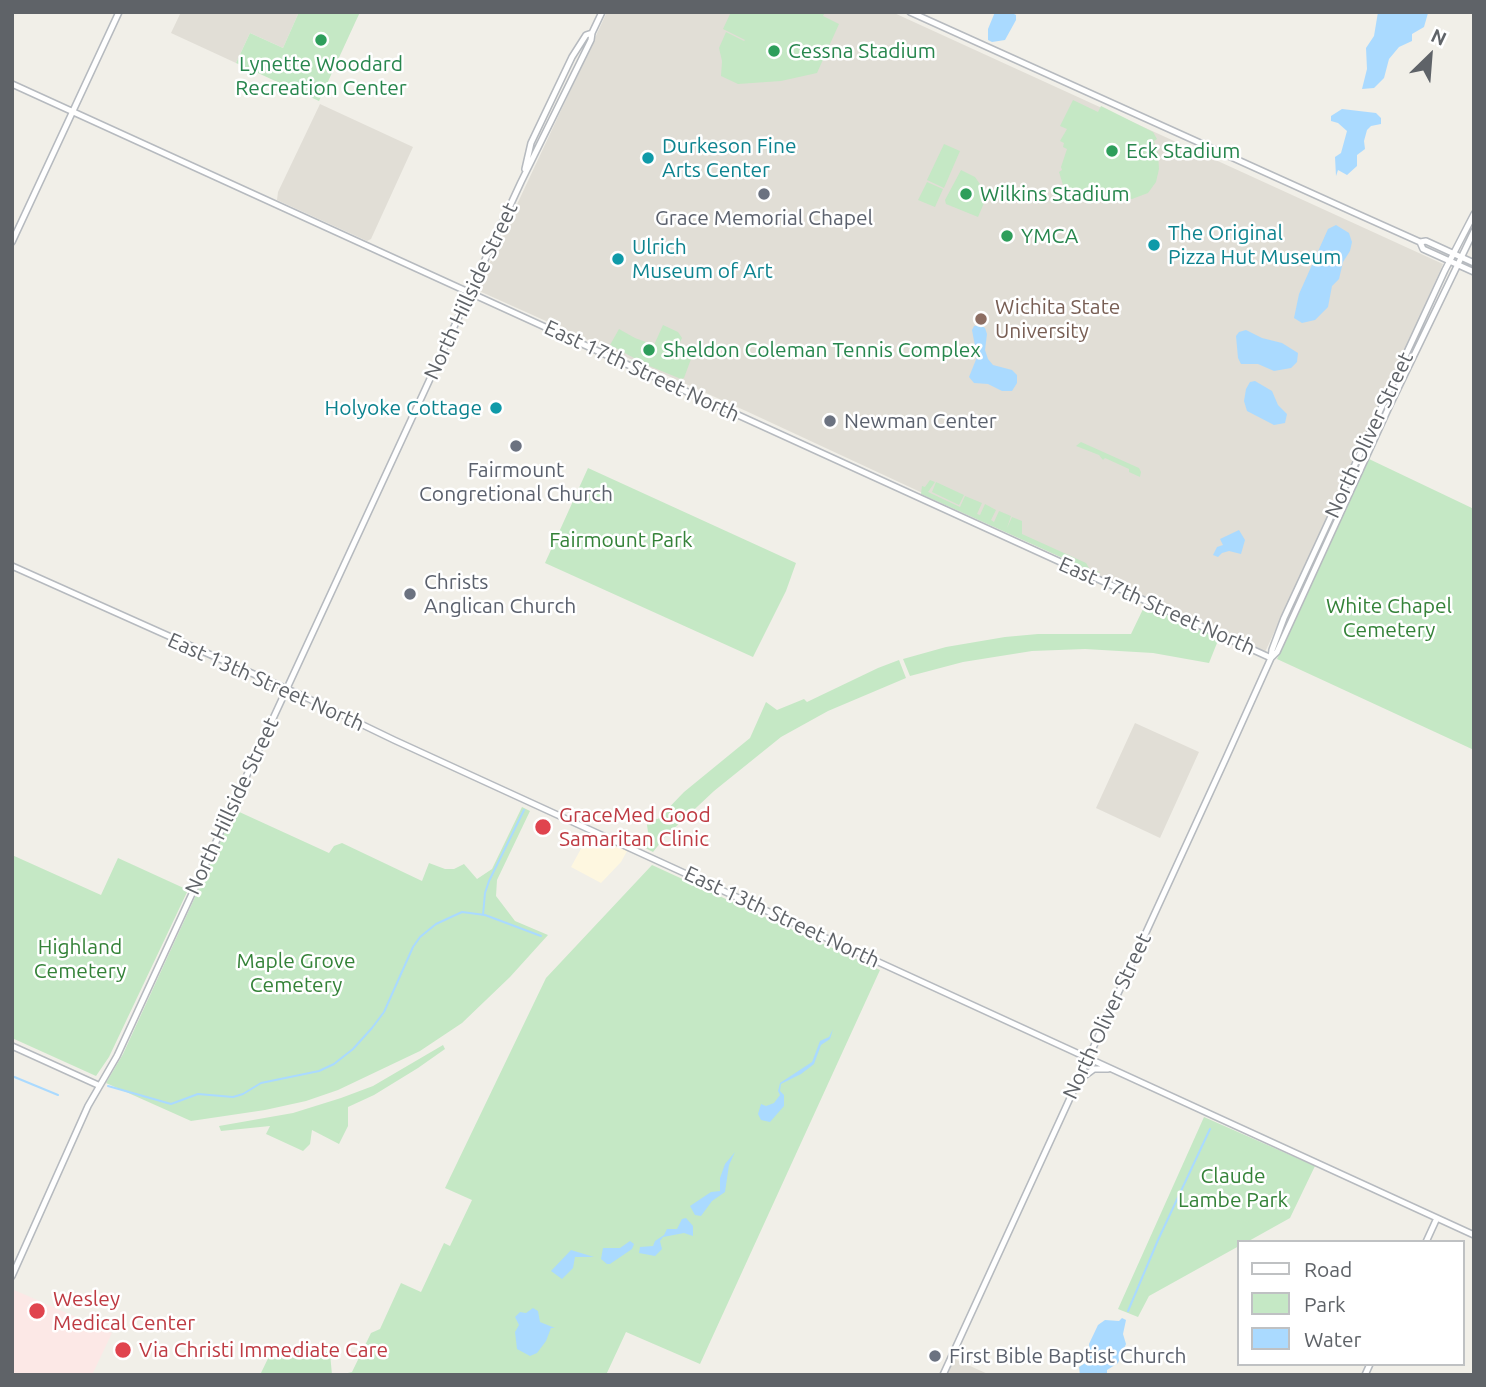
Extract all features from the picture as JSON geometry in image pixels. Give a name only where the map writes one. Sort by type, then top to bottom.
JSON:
[{"type":"main road","points":[[12,242],[119,12]]},
{"type":"main road","name":"North Hillside Street","points":[[12,1276],[98,1085],[117,1056],[521,182],[591,40],[601,12]]},
{"type":"main road","points":[[910,12],[1420,242],[1426,241],[1474,263]]},
{"type":"main road","name":"North Hillside Street","points":[[521,182],[531,143],[572,57],[586,35],[592,33]]},
{"type":"main road","name":"East 17th Street North","points":[[12,84],[1271,657]]},
{"type":"main road","name":"North Oliver Street","points":[[943,1375],[1271,657],[1284,618],[1474,214]]},
{"type":"main road","name":"North Oliver Street","points":[[1271,657],[1277,652],[1389,407],[1474,231]]},
{"type":"main road","points":[[1420,242],[1423,248],[1474,272]]},
{"type":"main road","name":"East 13th Street North","points":[[12,566],[286,689],[1474,1235]]},
{"type":"main road","points":[[12,1046],[98,1085]]},
{"type":"main road","points":[[1077,1082],[1094,1069],[1114,1070]]},
{"type":"main road","points":[[1427,1240],[1437,1218]]},
{"type":"shaded area","points":[[181,12],[299,12],[283,48],[250,33],[236,63],[171,33]]},
{"type":"shaded area","name":"Wichita State University","points":[[607,12],[892,12],[1443,264],[1374,420],[1265,652],[746,411],[477,290]]},
{"type":"shaded area","points":[[320,104],[413,147],[371,239],[367,241],[277,200],[278,192]]},
{"type":"shaded area","points":[[1135,723],[1199,752],[1160,838],[1096,808]]},
{"type":"shaded area","points":[[589,834],[627,851],[621,862],[601,883],[571,867]]},
{"type":"shaded area","name":"Wesley Medical Center","points":[[12,1289],[112,1333],[92,1375],[12,1375]]},
{"type":"shaded area","points":[[955,1359],[957,1360],[990,1375],[946,1375]]},
{"type":"green space","points":[[299,12],[360,12],[319,101],[236,63],[250,33],[283,48]]},
{"type":"green space","name":"Cessna Stadium","points":[[731,12],[821,12],[823,16],[839,24],[817,73],[781,81],[738,84],[721,76],[719,48],[726,32],[745,40],[723,29]]},
{"type":"green space","name":"Eck Stadium","points":[[1073,100],[1098,112],[1101,106],[1153,132],[1157,139],[1154,141],[1159,169],[1156,182],[1148,193],[1132,199],[1083,197],[1068,188],[1067,184],[1063,185],[1059,172],[1062,170],[1067,149],[1060,141],[1067,129],[1060,126]]},
{"type":"green space","points":[[944,144],[960,151],[944,188],[927,180]]},
{"type":"green space","name":"Wilkins Stadium","points":[[961,170],[975,177],[982,187],[984,203],[978,217],[946,204],[945,200]]},
{"type":"green space","points":[[927,182],[943,189],[935,207],[918,200]]},
{"type":"green space","name":"Sheldon Coleman Tennis Complex","points":[[663,325],[678,332],[682,338],[679,344],[683,354],[691,359],[684,378],[647,365],[610,345],[619,329],[654,345]]},
{"type":"green space","points":[[1081,442],[1139,468],[1140,477],[1129,472],[1129,469],[1076,446]]},
{"type":"green space","name":"White Chapel Cemetery","points":[[1369,459],[1474,509],[1474,750],[1277,659]]},
{"type":"green space","name":"Fairmount Park","points":[[588,468],[796,563],[786,591],[753,657],[545,563]]},
{"type":"green space","points":[[930,480],[935,482],[928,492],[960,507],[965,496],[982,503],[977,514],[980,515],[985,504],[996,510],[991,520],[994,522],[999,511],[1011,516],[1007,528],[1012,517],[1022,521],[1022,534],[1086,563],[1090,570],[1101,572],[1096,573],[921,494],[922,486],[925,487]]},
{"type":"green space","points":[[936,482],[964,495],[959,505],[932,492]]},
{"type":"green space","points":[[1145,605],[1219,638],[1209,663],[1153,653],[1085,649],[1032,651],[963,662],[910,676],[903,659],[946,647],[1005,637],[1038,634],[1131,634]]},
{"type":"green space","points":[[899,660],[906,678],[828,711],[781,737],[714,791],[665,837],[653,852],[645,848],[648,832],[646,818],[658,819],[684,792],[750,738],[766,702],[777,710],[804,699],[807,702]]},
{"type":"green space","name":"Maple Grove Cemetery","points":[[522,807],[530,811],[497,880],[496,896],[515,921],[548,935],[510,977],[462,1023],[420,1051],[338,1090],[306,1101],[191,1121],[106,1083],[123,1054],[235,810],[329,853],[334,846],[342,843],[422,881],[429,863],[445,869],[454,869],[464,864],[477,879],[492,869]]},
{"type":"green space","name":"Highland Cemetery","points":[[12,855],[101,895],[118,858],[188,890],[109,1057],[96,1076],[12,1038]]},
{"type":"green space","points":[[652,865],[880,970],[700,1364],[626,1332],[606,1375],[339,1375],[352,1372],[371,1333],[380,1329],[401,1283],[421,1292],[444,1243],[450,1246],[472,1200],[445,1188],[546,978]]},
{"type":"green space","points":[[443,1045],[445,1049],[418,1068],[374,1095],[348,1107],[348,1126],[339,1144],[312,1130],[310,1144],[303,1151],[266,1134],[270,1126],[221,1131],[219,1126],[293,1113],[341,1098],[373,1086]]},
{"type":"green space","name":"Claude Lambe Park","points":[[1204,1117],[1315,1166],[1290,1218],[1251,1240],[1238,1240],[1238,1247],[1149,1296],[1138,1317],[1118,1309]]},
{"type":"green space","points":[[275,1344],[293,1350],[330,1353],[332,1375],[260,1375]]},
{"type":"water","points":[[995,12],[1010,12],[1016,15],[1016,20],[1005,40],[992,42],[988,40],[988,29]]},
{"type":"water","points":[[1378,12],[1428,13],[1424,27],[1412,34],[1412,41],[1399,47],[1389,59],[1384,78],[1374,88],[1362,89],[1367,69],[1366,48],[1374,36]]},
{"type":"water","points":[[1342,109],[1376,113],[1381,118],[1381,124],[1371,126],[1367,130],[1365,149],[1357,155],[1357,166],[1347,175],[1338,170],[1336,176],[1335,157],[1341,153],[1347,131],[1331,121],[1331,116]]},
{"type":"water","points":[[1336,225],[1349,233],[1352,242],[1350,251],[1343,262],[1339,279],[1332,286],[1328,307],[1315,320],[1302,323],[1294,318],[1299,294],[1328,229]]},
{"type":"water","points":[[974,326],[985,328],[987,334],[985,350],[988,359],[993,365],[1012,370],[1017,375],[1017,383],[1012,391],[974,383],[969,377],[977,357],[972,330]]},
{"type":"water","points":[[1246,330],[1282,343],[1298,353],[1297,362],[1291,368],[1274,371],[1258,364],[1241,364],[1236,336]]},
{"type":"water","points":[[1255,381],[1272,391],[1278,405],[1287,414],[1285,423],[1274,425],[1247,411],[1244,401],[1246,389],[1250,382]]},
{"type":"water","points":[[1239,530],[1245,540],[1241,554],[1229,551],[1218,557],[1213,555],[1217,547],[1223,545],[1220,539]]},
{"type":"water","points":[[833,1029],[830,1039],[821,1045],[814,1064],[781,1084],[784,1106],[770,1122],[761,1120],[758,1114],[761,1104],[766,1106],[774,1103],[780,1095],[778,1091],[780,1083],[812,1062],[820,1041],[829,1037]]},
{"type":"water","points":[[735,1152],[729,1165],[725,1192],[712,1201],[701,1216],[695,1215],[690,1206],[711,1192],[720,1191],[720,1178],[725,1164]]},
{"type":"water","points":[[686,1218],[693,1226],[693,1236],[684,1233],[663,1237],[660,1241],[662,1249],[655,1256],[639,1253],[640,1247],[653,1246],[667,1229],[677,1229],[682,1219]]},
{"type":"water","points":[[630,1241],[634,1244],[632,1249],[610,1264],[601,1259],[603,1248],[620,1248]]},
{"type":"water","points":[[571,1250],[594,1257],[575,1257],[573,1268],[562,1279],[551,1271]]},
{"type":"water","points":[[533,1308],[538,1311],[540,1322],[555,1328],[551,1328],[537,1353],[530,1356],[517,1349],[515,1332],[519,1325],[515,1317],[520,1312],[526,1313]]},
{"type":"water","points":[[1122,1318],[1126,1320],[1123,1334],[1126,1344],[1118,1363],[1107,1370],[1107,1375],[1080,1375],[1079,1367],[1090,1360],[1089,1344],[1098,1325],[1105,1320],[1119,1321]]},
{"type":"waterway","points":[[483,915],[489,881],[524,810]]},
{"type":"waterway","points":[[108,1086],[171,1104],[198,1094],[233,1097],[261,1083],[319,1071],[334,1064],[353,1049],[372,1028],[384,1012],[413,947],[420,937],[436,924],[462,912],[485,915],[541,936]]},
{"type":"waterway","points":[[12,1076],[58,1095]]},
{"type":"waterway","points":[[1128,1311],[1210,1129]]},
{"type":"place","name":"Lynette Woodard Recreation Center","points":[[321,40]]},
{"type":"place","name":"Cessna Stadium","points":[[774,51]]},
{"type":"place","name":"Eck Stadium","points":[[1112,151]]},
{"type":"place","name":"Durkeson Fine Arts Center","points":[[648,158]]},
{"type":"place","name":"Grace Memorial Chapel","points":[[764,194]]},
{"type":"place","name":"Wilkins Stadium","points":[[966,194]]},
{"type":"place","name":"YMCA","points":[[1007,236]]},
{"type":"place","name":"The Original Pizza Hut Museum","points":[[1154,245]]},
{"type":"place","name":"Ulrich Museum of Art","points":[[618,259]]},
{"type":"place","name":"Wichita State University","points":[[981,319]]},
{"type":"place","name":"Sheldon Coleman Tennis Complex","points":[[649,350]]},
{"type":"place","name":"Holyoke Cottage","points":[[496,408]]},
{"type":"place","name":"Newman Center","points":[[830,421]]},
{"type":"place","name":"Fairmount Congretional Church","points":[[516,446]]},
{"type":"place","name":"Christs Anglican Church","points":[[410,594]]},
{"type":"place","name":"GraceMed Good Samaritan Clinic","points":[[543,827]]},
{"type":"place","name":"Wesley Medical Center","points":[[37,1311]]},
{"type":"place","name":"Via Christi Immediate Care","points":[[123,1350]]},
{"type":"place","name":"First Bible Baptist Church","points":[[935,1356]]}]
